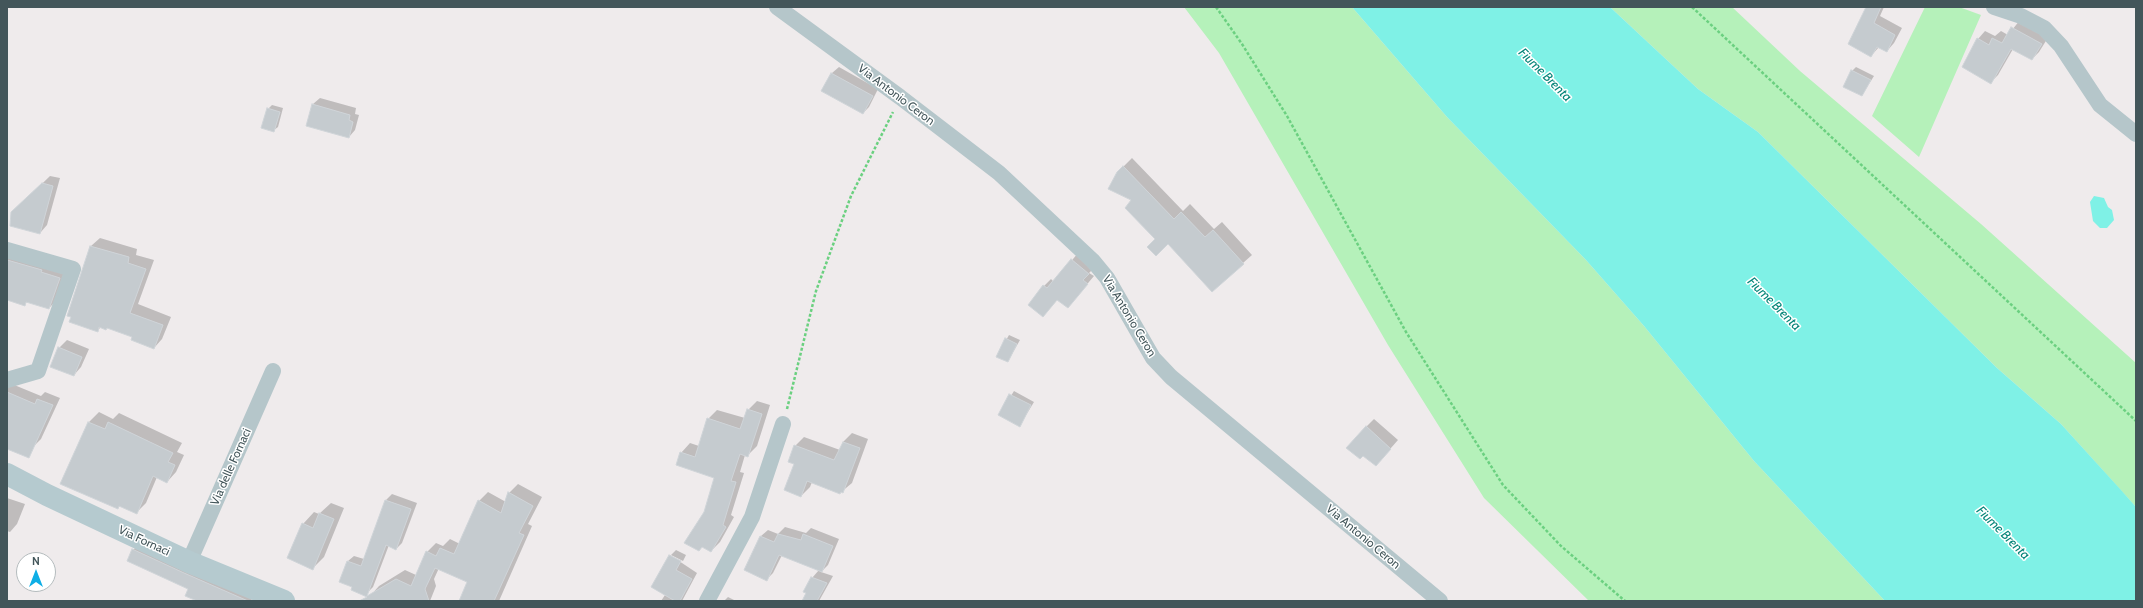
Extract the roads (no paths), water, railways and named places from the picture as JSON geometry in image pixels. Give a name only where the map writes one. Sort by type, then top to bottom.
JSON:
[{"type":"street","name":"Via Antonio Ceron","points":[[777,7],[900,97],[999,173],[1093,261],[1107,278],[1153,358],[1171,377],[1440,601]]},
{"type":"street","points":[[1994,7],[2021,16],[2044,28],[2061,46],[2100,105],[2136,134]]},
{"type":"street","points":[[7,250],[73,269],[38,371],[7,380]]},
{"type":"street","name":"Via delle Fornaci","points":[[189,562],[273,371]]},
{"type":"street","points":[[707,601],[752,516],[783,424]]},
{"type":"street","name":"Via Fornaci","points":[[7,474],[47,495],[189,562],[284,601]]},
{"type":"water","name":"Fiume Brenta","points":[[1352,7],[1610,7],[1698,89],[1758,132],[1997,368],[2061,424],[2121,490],[2136,507],[2136,601],[1885,601],[1754,461],[1644,326],[1586,260],[1447,117]]},
{"type":"water","points":[[2094,196],[2104,198],[2108,207],[2112,210],[2114,220],[2107,228],[2100,228],[2093,221],[2090,202]]}]
